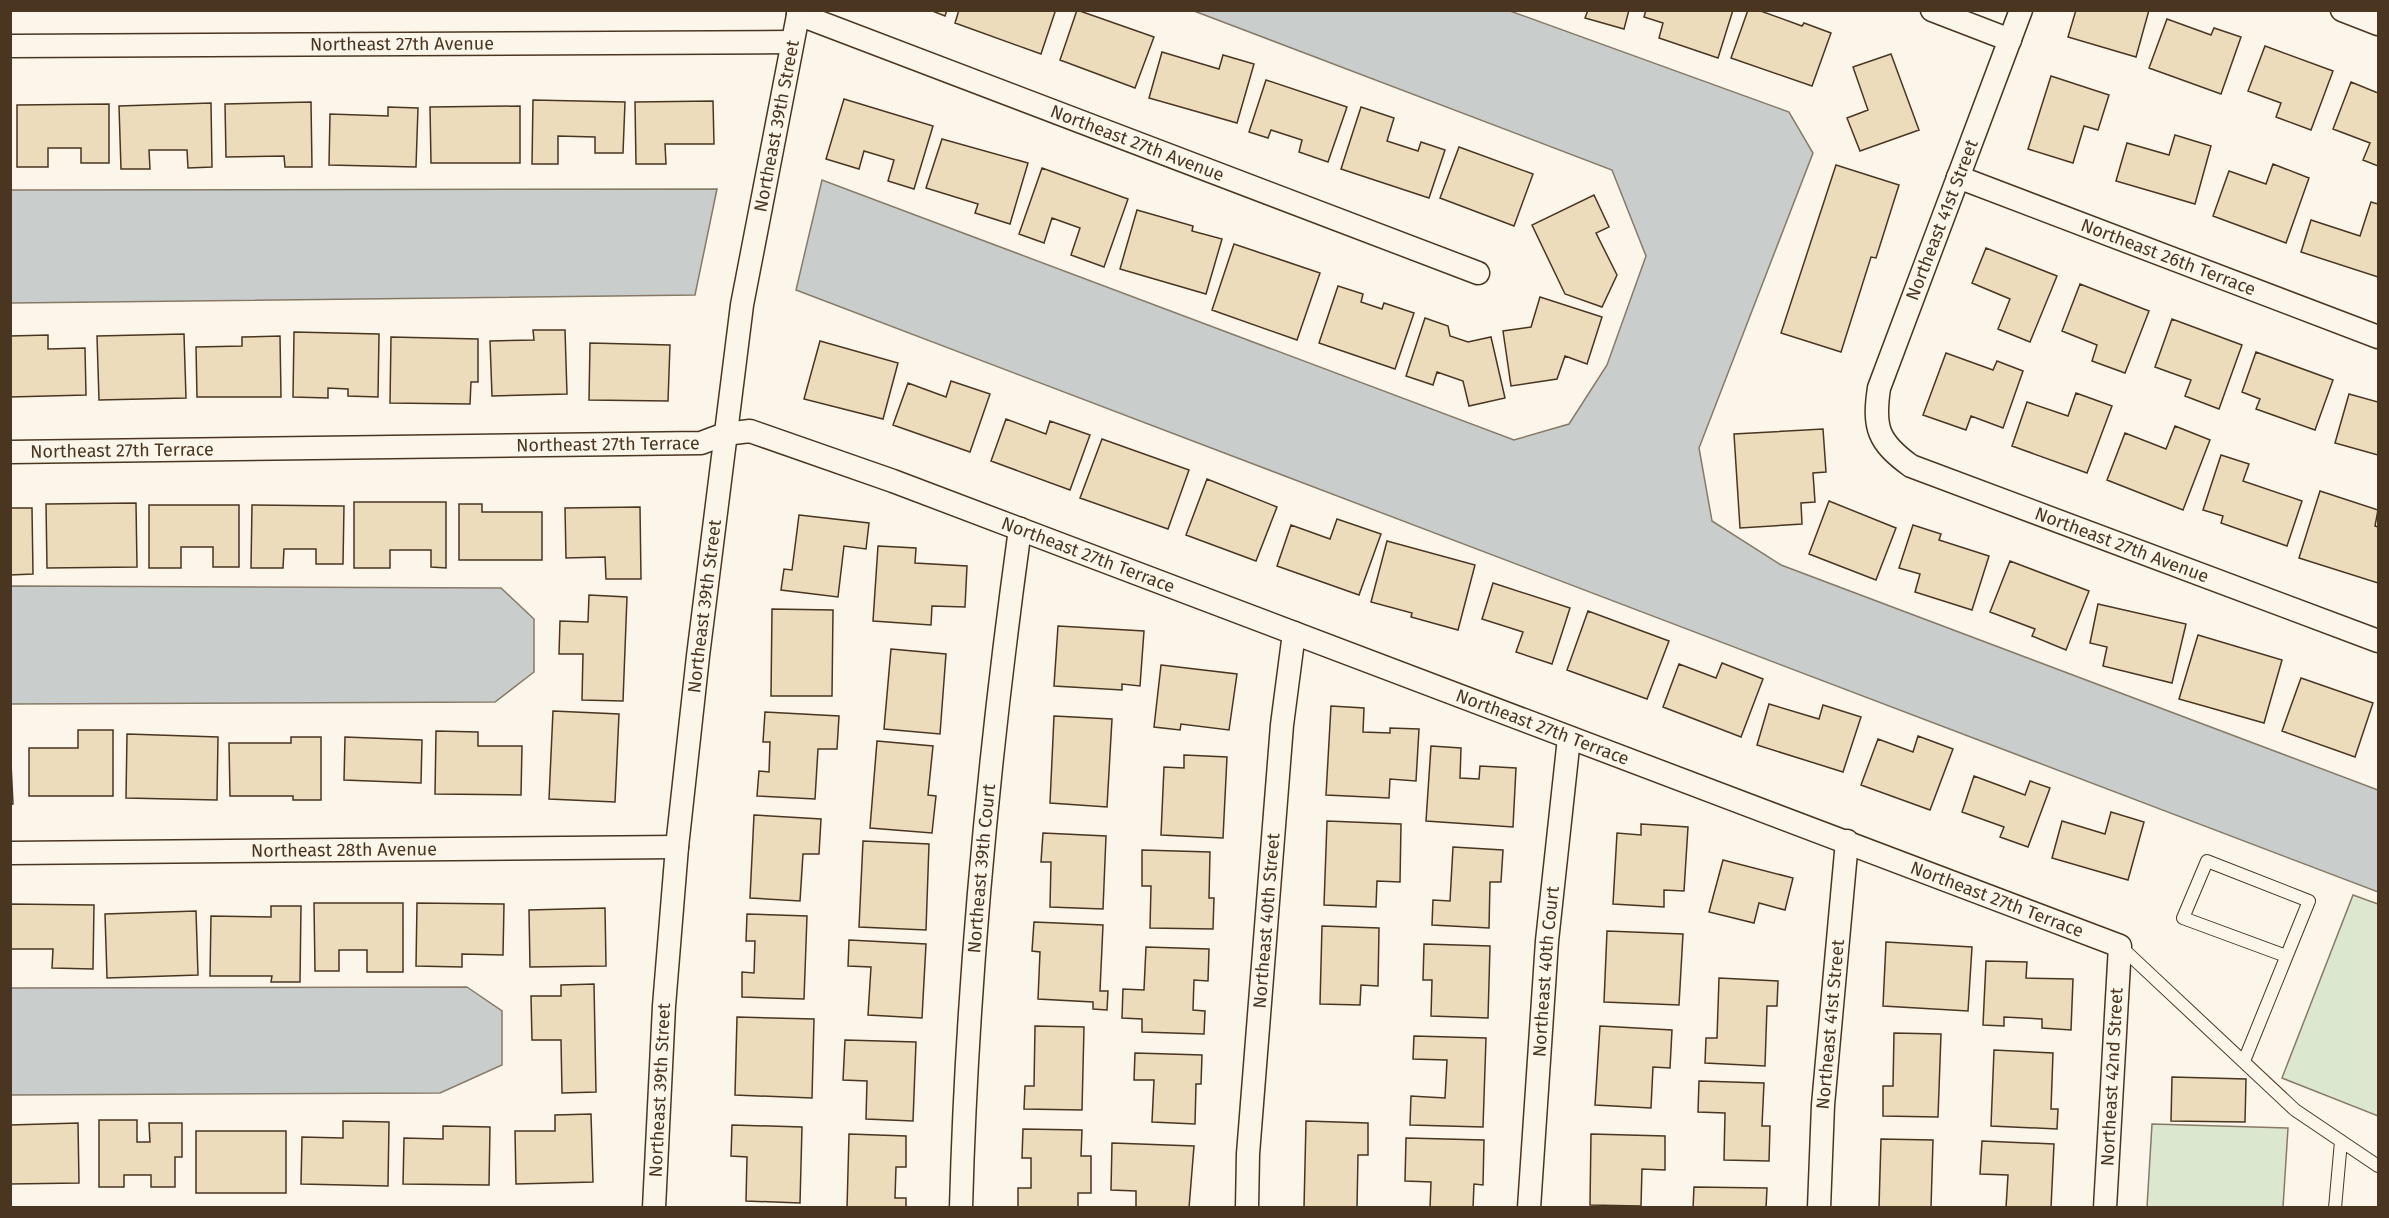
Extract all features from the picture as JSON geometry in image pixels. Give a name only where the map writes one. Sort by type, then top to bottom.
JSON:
[{"type":"street","points":[[1932,10],[2010,40]]},
{"type":"street","name":"Northeast 41st Street","points":[[1878,431],[1876,411],[1879,388],[2021,10]]},
{"type":"street","points":[[2342,10],[2379,24]]},
{"type":"street","name":"Northeast 39th Street","points":[[654,1208],[664,1006],[677,846],[725,434],[742,305],[798,13]]},
{"type":"street","name":"Northeast 27th Avenue","points":[[798,13],[1478,273]]},
{"type":"street","name":"Northeast 27th Avenue","points":[[10,46],[792,42]]},
{"type":"street","name":"Northeast 26th Terrace","points":[[1958,177],[2379,337]]},
{"type":"street","name":"Northeast 27th Terrace","points":[[10,452],[701,443],[725,434],[750,431],[1020,529],[2120,946]]},
{"type":"street","name":"Northeast 27th Avenue","points":[[1878,431],[1890,451],[1911,466],[2379,641]]},
{"type":"street","name":"Northeast 39th Court","points":[[961,1208],[963,1113],[980,875],[998,687],[1020,529]]},
{"type":"street","name":"Northeast 40th Street","points":[[1246,1208],[1248,1154],[1281,736],[1294,633]]},
{"type":"street","name":"Northeast 40th Court","points":[[1528,1208],[1547,941],[1569,738]]},
{"type":"street","name":"Northeast 41st Street","points":[[1820,1208],[1823,1106],[1847,841]]},
{"type":"street","name":"Northeast 28th Avenue","points":[[10,853],[677,846]]},
{"type":"street","name":"Northeast 42nd Street","points":[[2105,1208],[2120,946]]},
{"type":"lane","points":[[2244,1061],[2309,901],[2207,861],[2183,918],[2286,956]]},
{"type":"lane","points":[[2120,946],[2295,1110],[2379,1166]]},
{"type":"lane","points":[[2336,1208],[2341,1141]]},
{"type":"green space","points":[[2353,895],[2378,904],[2378,1116],[2282,1078]]},
{"type":"green space","points":[[2152,1124],[2288,1128],[2283,1207],[2147,1207]]},
{"type":"shaded area","points":[[1194,11],[1510,11],[1789,112],[1813,153],[1699,448],[1712,521],[1781,565],[2378,790],[2378,892],[796,290],[822,180],[1514,440],[1569,424],[1607,365],[1646,256],[1612,170]]},
{"type":"shaded area","points":[[717,189],[695,295],[11,303],[11,190]]},
{"type":"shaded area","points":[[11,586],[501,588],[534,619],[534,672],[495,702],[11,704]]},
{"type":"shaded area","points":[[467,987],[502,1011],[502,1065],[440,1093],[11,1095],[11,988]]},
{"type":"building","points":[[930,10],[947,10],[945,16]]},
{"type":"building","points":[[959,10],[1052,10],[1055,12],[1041,54],[955,23]]},
{"type":"building","points":[[1077,10],[1154,37],[1135,88],[1060,60]]},
{"type":"building","points":[[1588,10],[1629,10],[1624,29],[1585,18]]},
{"type":"building","points":[[1646,10],[1733,10],[1718,58],[1659,38],[1663,23],[1644,17]]},
{"type":"building","points":[[1748,10],[1758,10],[1802,26],[1804,23],[1831,33],[1812,86],[1731,58]]},
{"type":"building","points":[[2076,10],[2149,10],[2136,57],[2068,37]]},
{"type":"building","points":[[2167,19],[2211,35],[2214,28],[2241,37],[2221,94],[2149,68]]},
{"type":"building","points":[[2265,46],[2333,71],[2311,130],[2276,117],[2281,103],[2248,91]]},
{"type":"building","points":[[1162,52],[1219,69],[1223,55],[1254,64],[1237,123],[1149,98]]},
{"type":"building","points":[[1891,54],[1919,130],[1860,151],[1847,118],[1868,110],[1853,67]]},
{"type":"building","points":[[2051,76],[2109,95],[2098,130],[2084,126],[2073,163],[2028,149]]},
{"type":"building","points":[[1266,80],[1347,107],[1328,162],[1299,152],[1302,140],[1271,130],[1268,138],[1249,132]]},
{"type":"building","points":[[2351,82],[2378,93],[2378,166],[2363,160],[2370,143],[2333,129]]},
{"type":"building","points":[[844,99],[933,126],[914,189],[888,181],[894,160],[864,151],[859,169],[826,159]]},
{"type":"building","points":[[533,100],[625,102],[623,153],[595,153],[595,137],[558,136],[558,164],[532,164]]},
{"type":"building","points":[[713,101],[714,144],[665,144],[666,164],[636,164],[635,102]]},
{"type":"building","points":[[311,102],[312,167],[285,167],[284,156],[226,157],[225,104]]},
{"type":"building","points":[[211,103],[212,167],[188,168],[187,150],[149,150],[150,169],[121,169],[119,106]]},
{"type":"building","points":[[109,104],[109,163],[81,163],[81,148],[48,148],[48,167],[17,167],[17,105]]},
{"type":"building","points":[[520,106],[520,163],[431,163],[430,107]]},
{"type":"building","points":[[388,107],[418,108],[416,167],[329,165],[330,114],[388,116]]},
{"type":"building","points":[[1361,107],[1394,118],[1387,141],[1418,151],[1421,142],[1445,150],[1429,198],[1341,169]]},
{"type":"building","points":[[2175,135],[2211,146],[2195,204],[2116,181],[2127,143],[2169,155]]},
{"type":"building","points":[[942,139],[1028,163],[1010,224],[975,213],[978,204],[926,188]]},
{"type":"building","points":[[1459,147],[1533,174],[1514,226],[1440,198]]},
{"type":"building","points":[[2273,164],[2309,178],[2286,243],[2213,216],[2229,171],[2266,184]]},
{"type":"building","points":[[1836,165],[1899,185],[1876,258],[1871,257],[1841,352],[1781,333]]},
{"type":"building","points":[[1042,168],[1128,199],[1104,267],[1071,255],[1080,228],[1052,218],[1044,243],[1019,234]]},
{"type":"building","points":[[1594,195],[1609,227],[1596,233],[1617,275],[1602,307],[1565,294],[1532,225]]},
{"type":"building","points":[[2371,202],[2378,204],[2378,277],[2301,252],[2311,220],[2360,236]]},
{"type":"building","points":[[1137,210],[1193,226],[1192,231],[1222,239],[1206,294],[1120,269]]},
{"type":"building","points":[[1234,244],[1320,273],[1297,340],[1212,310]]},
{"type":"building","points":[[1986,248],[2057,276],[2030,342],[1998,329],[2010,299],[1972,283]]},
{"type":"building","points":[[2080,284],[2149,311],[2125,373],[2092,361],[2097,345],[2062,331]]},
{"type":"building","points":[[1338,286],[1363,294],[1361,302],[1382,309],[1384,303],[1414,313],[1395,369],[1319,343]]},
{"type":"building","points":[[1540,297],[1602,317],[1587,364],[1565,356],[1557,379],[1511,386],[1503,331],[1531,327]]},
{"type":"building","points":[[1425,318],[1448,326],[1450,336],[1468,342],[1491,337],[1505,398],[1469,406],[1463,381],[1437,372],[1433,385],[1406,376]]},
{"type":"building","points":[[2172,319],[2242,345],[2219,409],[2185,396],[2191,380],[2155,367]]},
{"type":"building","points":[[533,330],[565,330],[567,394],[492,396],[490,341],[534,340]]},
{"type":"building","points":[[294,332],[379,334],[378,397],[348,396],[348,389],[328,388],[328,398],[293,397]]},
{"type":"building","points":[[184,334],[186,398],[99,400],[97,336]]},
{"type":"building","points":[[48,335],[48,349],[85,348],[86,395],[10,397],[10,336]]},
{"type":"building","points":[[280,336],[281,397],[197,397],[196,347],[242,346],[242,337]]},
{"type":"building","points":[[391,337],[478,339],[478,382],[471,382],[470,404],[390,403]]},
{"type":"building","points":[[820,341],[898,363],[883,419],[804,399]]},
{"type":"building","points":[[590,343],[670,345],[668,401],[589,400]]},
{"type":"building","points":[[2256,352],[2333,380],[2315,430],[2256,409],[2260,399],[2242,392]]},
{"type":"building","points":[[1946,353],[1993,370],[1997,361],[2023,371],[2003,428],[1971,416],[1966,430],[1923,415]]},
{"type":"building","points":[[951,381],[990,394],[970,452],[893,425],[908,383],[946,397]]},
{"type":"building","points":[[2076,393],[2112,406],[2087,473],[2012,446],[2027,402],[2068,416]]},
{"type":"building","points":[[2349,394],[2378,402],[2378,455],[2335,443]]},
{"type":"building","points":[[1006,419],[1046,434],[1050,421],[1090,435],[1070,490],[991,461]]},
{"type":"building","points":[[2175,426],[2210,440],[2183,510],[2107,480],[2125,433],[2166,449]]},
{"type":"building","points":[[1823,429],[1826,472],[1813,473],[1815,502],[1801,503],[1802,524],[1740,528],[1734,434]]},
{"type":"building","points":[[1102,439],[1189,470],[1168,529],[1080,498]]},
{"type":"building","points":[[2221,455],[2249,464],[2243,481],[2302,501],[2287,546],[2221,523],[2223,516],[2203,510]]},
{"type":"building","points":[[1207,479],[1277,507],[1256,561],[1186,535]]},
{"type":"building","points":[[2320,491],[2378,510],[2375,526],[2378,527],[2378,583],[2299,558]]},
{"type":"building","points":[[1829,501],[1896,528],[1876,580],[1809,554]]},
{"type":"building","points":[[354,502],[446,502],[446,568],[431,567],[431,550],[390,550],[390,568],[354,568]]},
{"type":"building","points":[[136,503],[137,567],[47,568],[46,504]]},
{"type":"building","points":[[459,504],[482,504],[482,512],[542,512],[542,560],[459,560]]},
{"type":"building","points":[[149,505],[239,505],[239,567],[213,567],[213,547],[181,547],[181,568],[149,568]]},
{"type":"building","points":[[252,505],[344,506],[343,564],[316,564],[316,549],[284,549],[283,568],[251,568]]},
{"type":"building","points":[[640,507],[641,579],[606,579],[605,557],[566,558],[565,508]]},
{"type":"building","points":[[10,508],[32,508],[33,574],[10,575]]},
{"type":"building","points":[[799,515],[869,523],[866,549],[844,546],[838,597],[781,590],[784,569],[792,570]]},
{"type":"building","points":[[1337,519],[1381,534],[1359,595],[1277,566],[1291,525],[1330,539]]},
{"type":"building","points":[[1913,525],[1941,534],[1939,540],[1989,556],[1972,610],[1915,592],[1920,574],[1899,568]]},
{"type":"building","points":[[1387,541],[1475,565],[1458,630],[1411,617],[1412,613],[1371,602]]},
{"type":"building","points":[[878,546],[916,548],[915,563],[967,566],[965,607],[932,606],[931,625],[873,621]]},
{"type":"building","points":[[2010,561],[2089,591],[2066,650],[2032,636],[2035,629],[1990,612]]},
{"type":"building","points":[[1493,583],[1570,608],[1552,664],[1516,652],[1523,632],[1482,619]]},
{"type":"building","points":[[589,595],[627,597],[623,701],[582,700],[583,654],[559,654],[560,621],[588,622]]},
{"type":"building","points":[[2098,604],[2186,624],[2172,683],[2103,666],[2107,647],[2090,643]]},
{"type":"building","points":[[772,609],[833,610],[832,696],[771,696]]},
{"type":"building","points":[[1588,611],[1669,641],[1647,699],[1567,670]]},
{"type":"building","points":[[1058,626],[1144,631],[1140,686],[1122,684],[1122,690],[1054,686]]},
{"type":"building","points":[[2198,635],[2282,660],[2264,723],[2179,699]]},
{"type":"building","points":[[891,649],[946,654],[940,734],[884,729]]},
{"type":"building","points":[[1722,663],[1763,679],[1741,737],[1663,707],[1679,664],[1716,678]]},
{"type":"building","points":[[1161,665],[1237,674],[1229,730],[1181,724],[1180,730],[1154,727]]},
{"type":"building","points":[[2301,678],[2373,703],[2355,757],[2282,731]]},
{"type":"building","points":[[1769,704],[1819,719],[1823,705],[1861,717],[1843,772],[1757,745]]},
{"type":"building","points":[[1331,706],[1364,708],[1363,732],[1390,733],[1390,728],[1419,729],[1416,781],[1390,779],[1389,798],[1326,795]]},
{"type":"building","points":[[553,711],[619,714],[615,802],[549,799]]},
{"type":"building","points":[[765,712],[839,716],[837,749],[818,749],[815,799],[757,796],[759,771],[769,772],[770,742],[763,742]]},
{"type":"building","points":[[1054,716],[1112,719],[1107,807],[1050,803]]},
{"type":"building","points":[[78,730],[113,730],[113,796],[29,796],[29,748],[78,748]]},
{"type":"building","points":[[436,731],[478,732],[478,746],[522,746],[521,795],[435,794]]},
{"type":"building","points":[[127,734],[218,737],[217,800],[126,798]]},
{"type":"building","points":[[1918,736],[1953,749],[1930,810],[1861,785],[1878,739],[1913,752]]},
{"type":"building","points":[[291,737],[321,737],[321,800],[293,800],[293,796],[230,796],[229,743],[291,743]]},
{"type":"building","points":[[345,737],[422,740],[421,783],[344,780]]},
{"type":"building","points":[[877,741],[933,746],[928,795],[936,796],[932,833],[870,828]]},
{"type":"building","points":[[10,743],[13,804],[10,805]]},
{"type":"building","points":[[1431,746],[1461,748],[1460,778],[1479,779],[1480,766],[1516,768],[1513,827],[1426,821]]},
{"type":"building","points":[[1184,755],[1227,757],[1223,838],[1161,835],[1164,767],[1184,768]]},
{"type":"building","points":[[1974,776],[2025,795],[2030,781],[2050,788],[2028,847],[2000,837],[2004,827],[1962,812]]},
{"type":"building","points":[[2111,812],[2144,822],[2128,880],[2052,858],[2062,821],[2105,834]]},
{"type":"building","points":[[754,815],[821,819],[819,854],[803,854],[800,901],[750,898]]},
{"type":"building","points":[[1327,821],[1401,824],[1400,882],[1377,881],[1376,907],[1324,905]]},
{"type":"building","points":[[1641,824],[1688,827],[1684,891],[1664,890],[1664,907],[1613,904],[1617,833],[1641,835]]},
{"type":"building","points":[[1043,833],[1106,836],[1103,909],[1050,907],[1051,862],[1041,862]]},
{"type":"building","points":[[863,841],[929,844],[926,930],[859,927]]},
{"type":"building","points":[[1453,847],[1503,850],[1501,882],[1490,882],[1489,928],[1432,925],[1433,900],[1450,901]]},
{"type":"building","points":[[1142,850],[1210,852],[1209,898],[1214,898],[1213,929],[1150,928],[1151,886],[1142,886]]},
{"type":"building","points":[[1723,860],[1793,878],[1785,910],[1759,903],[1754,923],[1709,912]]},
{"type":"building","points":[[314,903],[403,903],[403,972],[367,972],[367,950],[339,950],[339,971],[315,971]]},
{"type":"building","points":[[417,903],[504,904],[503,955],[462,954],[462,967],[416,966]]},
{"type":"building","points":[[10,904],[94,905],[93,969],[52,968],[53,949],[10,949]]},
{"type":"building","points":[[271,906],[301,906],[300,982],[271,982],[272,976],[210,976],[211,916],[271,917]]},
{"type":"building","points":[[605,908],[606,966],[530,967],[529,910]]},
{"type":"building","points":[[196,911],[198,975],[107,978],[105,914]]},
{"type":"building","points":[[747,914],[807,916],[804,999],[742,997],[742,972],[754,973],[755,941],[746,941]]},
{"type":"building","points":[[1034,922],[1103,925],[1100,991],[1108,991],[1107,1010],[1093,1009],[1093,1002],[1038,999],[1040,952],[1032,951]]},
{"type":"building","points":[[1322,926],[1379,928],[1378,986],[1361,985],[1360,1005],[1320,1004]]},
{"type":"building","points":[[1607,931],[1683,934],[1679,1005],[1604,1002]]},
{"type":"building","points":[[849,940],[926,944],[922,1018],[868,1015],[871,967],[848,966]]},
{"type":"building","points":[[1886,942],[1972,947],[1968,1011],[1883,1006]]},
{"type":"building","points":[[1424,944],[1490,946],[1488,1018],[1431,1016],[1432,980],[1423,980]]},
{"type":"building","points":[[1146,947],[1209,949],[1208,981],[1194,980],[1193,1010],[1205,1011],[1204,1034],[1142,1032],[1142,1019],[1122,1018],[1123,989],[1144,990]]},
{"type":"building","points":[[1986,961],[2027,962],[2026,978],[2073,979],[2071,1030],[2042,1028],[2042,1019],[2004,1017],[2004,1026],[1983,1025]]},
{"type":"building","points":[[1719,978],[1778,981],[1777,1006],[1767,1006],[1765,1066],[1705,1063],[1706,1038],[1717,1038]]},
{"type":"building","points":[[594,984],[596,1092],[562,1093],[561,1040],[532,1040],[531,996],[561,996],[561,985]]},
{"type":"building","points":[[737,1017],[814,1019],[812,1098],[735,1095]]},
{"type":"building","points":[[1035,1026],[1084,1027],[1082,1110],[1024,1109],[1025,1086],[1034,1086]]},
{"type":"building","points":[[1600,1026],[1672,1030],[1670,1068],[1653,1067],[1651,1108],[1595,1105]]},
{"type":"building","points":[[1894,1033],[1941,1034],[1938,1117],[1883,1116],[1883,1086],[1893,1086]]},
{"type":"building","points":[[1414,1036],[1486,1038],[1483,1127],[1410,1125],[1411,1096],[1445,1098],[1447,1060],[1413,1059]]},
{"type":"building","points":[[845,1040],[916,1042],[913,1121],[866,1119],[867,1081],[843,1080]]},
{"type":"building","points":[[1994,1050],[2053,1053],[2051,1109],[2058,1109],[2057,1129],[1991,1126]]},
{"type":"building","points":[[1135,1053],[1202,1055],[1201,1084],[1196,1084],[1195,1124],[1152,1122],[1154,1080],[1134,1080]]},
{"type":"building","points":[[2172,1077],[2246,1079],[2245,1122],[2171,1121]]},
{"type":"building","points":[[1699,1081],[1764,1083],[1762,1126],[1770,1126],[1769,1161],[1724,1160],[1725,1113],[1698,1112]]},
{"type":"building","points":[[591,1114],[593,1182],[516,1184],[515,1131],[555,1131],[555,1115]]},
{"type":"building","points":[[99,1120],[137,1120],[137,1142],[150,1142],[149,1123],[182,1123],[182,1157],[175,1157],[175,1187],[151,1187],[151,1175],[124,1175],[124,1187],[99,1187]]},
{"type":"building","points":[[343,1121],[389,1122],[388,1186],[301,1184],[302,1137],[343,1138]]},
{"type":"building","points":[[1306,1121],[1368,1123],[1368,1155],[1358,1155],[1357,1208],[1304,1208]]},
{"type":"building","points":[[78,1123],[79,1183],[10,1184],[10,1125]]},
{"type":"building","points":[[732,1125],[802,1127],[800,1203],[746,1201],[747,1157],[731,1156]]},
{"type":"building","points":[[443,1126],[490,1127],[489,1185],[403,1184],[404,1138],[443,1139]]},
{"type":"building","points":[[1023,1129],[1082,1130],[1081,1156],[1091,1156],[1091,1193],[1078,1193],[1078,1208],[1018,1208],[1018,1188],[1031,1188],[1031,1158],[1022,1158]]},
{"type":"building","points":[[196,1131],[286,1131],[286,1193],[196,1193]]},
{"type":"building","points":[[849,1134],[906,1136],[906,1167],[896,1167],[895,1198],[906,1198],[906,1208],[847,1208]]},
{"type":"building","points":[[1591,1134],[1665,1136],[1665,1170],[1642,1169],[1641,1206],[1590,1205]]},
{"type":"building","points":[[1406,1138],[1484,1140],[1483,1185],[1474,1184],[1473,1208],[1430,1208],[1431,1182],[1405,1181]]},
{"type":"building","points":[[1881,1139],[1933,1140],[1931,1208],[1879,1208]]},
{"type":"building","points":[[1982,1141],[2054,1144],[2051,1208],[2006,1208],[2008,1175],[1980,1174]]},
{"type":"building","points":[[1112,1143],[1194,1146],[1189,1208],[1136,1208],[1136,1191],[1111,1190]]},
{"type":"building","points":[[1694,1187],[1767,1188],[1766,1208],[1693,1208]]}]
